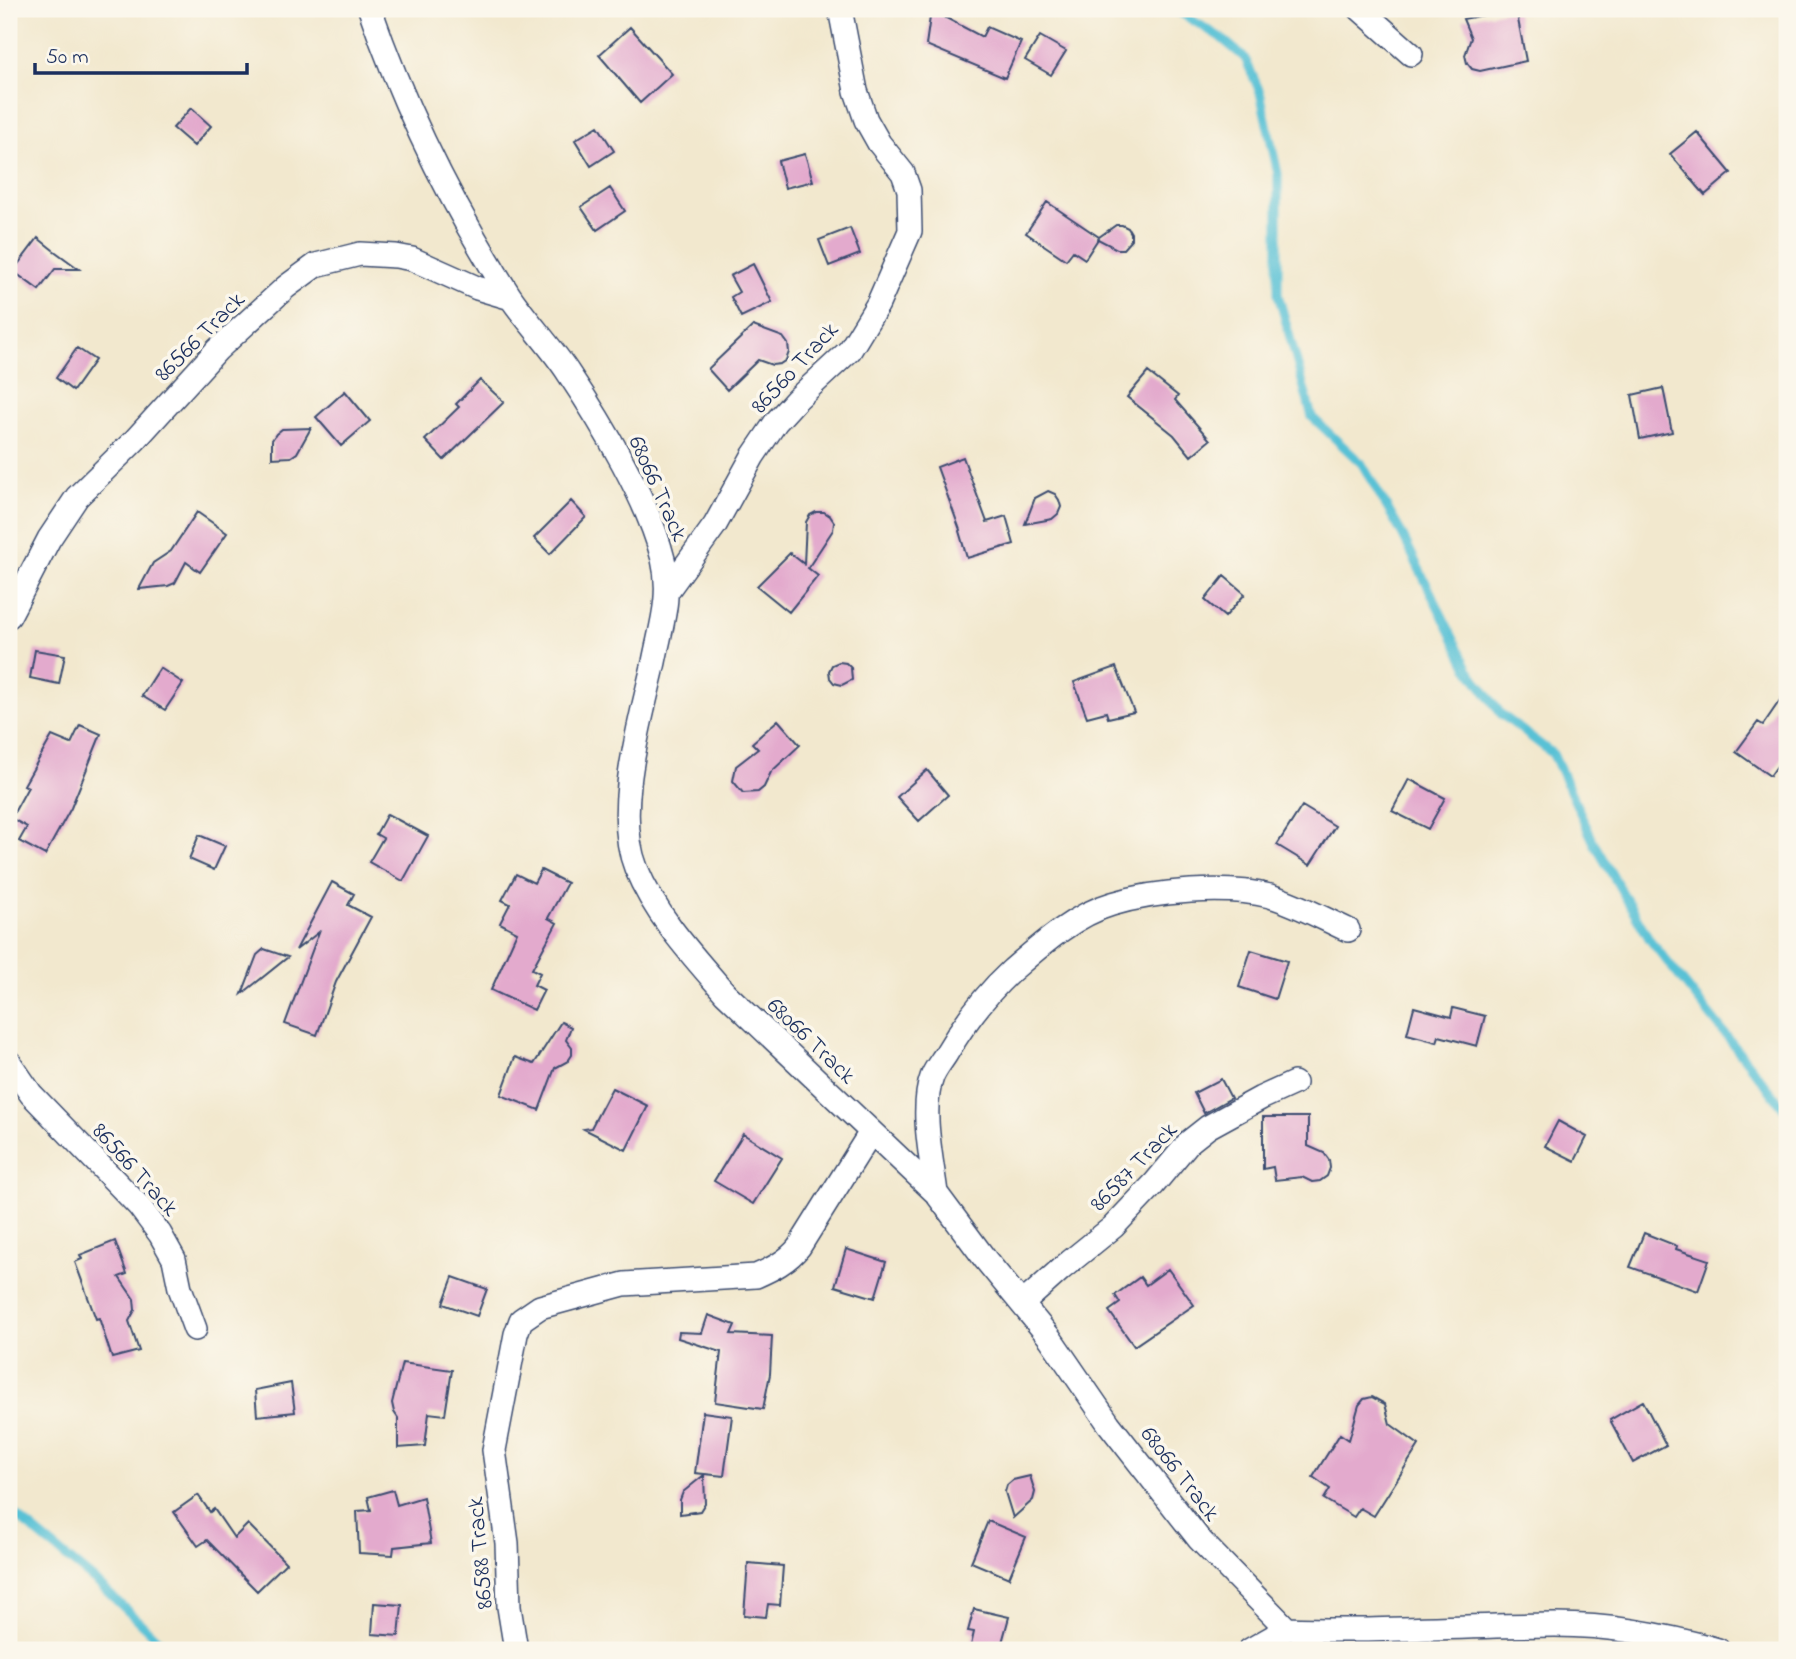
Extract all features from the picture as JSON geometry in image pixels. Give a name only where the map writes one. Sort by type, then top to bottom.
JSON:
[{"type":"street","name":"68066 Track","points":[[370,9],[434,163],[466,225],[511,298],[568,372],[613,445],[657,536],[668,590],[628,788],[629,831],[635,866],[658,909],[716,983],[936,1193],[1050,1338],[1109,1424],[1199,1539],[1287,1629]]},
{"type":"street","name":"86560 Track","points":[[668,590],[701,546],[776,422],[850,350],[878,304],[910,231],[909,190],[903,173],[879,143],[866,120],[856,91],[840,9]]},
{"type":"street","points":[[1360,9],[1411,54]]},
{"type":"street","name":"86566 Track","points":[[9,616],[49,540],[77,497],[135,440],[217,350],[286,287],[316,265],[360,254],[396,256],[412,259],[477,288],[511,298]]},
{"type":"street","points":[[936,1193],[928,1103],[932,1077],[961,1030],[992,989],[1035,950],[1068,927],[1111,904],[1184,891],[1230,891],[1289,902],[1348,930]]},
{"type":"street","name":"86566 Track","points":[[9,1062],[32,1094],[139,1206],[160,1234],[174,1259],[180,1288],[194,1329]]},
{"type":"street","name":"86587 Track","points":[[1022,1304],[1113,1227],[1189,1142],[1218,1121],[1294,1083]]},
{"type":"street","name":"86588 Track","points":[[516,1650],[509,1607],[507,1543],[494,1450],[518,1326],[525,1317],[540,1307],[624,1284],[756,1276],[769,1271],[799,1247],[871,1132]]},
{"type":"street","points":[[1250,1650],[1287,1629],[1338,1631],[1557,1625],[1643,1632],[1718,1650]]},
{"type":"building","points":[[1516,9],[1526,61],[1480,71],[1472,69],[1465,55],[1471,38],[1463,19]]},
{"type":"building","points":[[931,10],[982,37],[987,27],[1021,42],[1005,78],[926,45]]},
{"type":"building","points":[[630,27],[672,74],[640,103],[599,55]]},
{"type":"building","points":[[1040,36],[1066,51],[1051,75],[1025,60]]},
{"type":"building","points":[[191,108],[211,126],[194,146],[173,128]]},
{"type":"building","points":[[598,126],[614,151],[591,166],[575,140]]},
{"type":"building","points":[[1697,132],[1731,173],[1705,195],[1670,154]]},
{"type":"building","points":[[805,154],[813,181],[785,188],[778,161]]},
{"type":"building","points":[[610,188],[625,211],[597,230],[581,207]]},
{"type":"building","points":[[1047,202],[1099,237],[1116,225],[1122,225],[1131,233],[1131,240],[1123,249],[1117,249],[1098,239],[1085,259],[1073,251],[1066,260],[1026,233]]},
{"type":"building","points":[[850,228],[860,254],[829,266],[819,240]]},
{"type":"building","points":[[38,238],[79,269],[55,269],[39,290],[13,271]]},
{"type":"building","points":[[753,264],[772,302],[741,317],[731,297],[739,292],[730,276]]},
{"type":"building","points":[[753,326],[783,337],[788,344],[786,360],[772,365],[758,360],[727,390],[708,369]]},
{"type":"building","points":[[77,348],[95,360],[73,391],[56,378]]},
{"type":"building","points":[[1148,372],[1178,396],[1175,400],[1210,440],[1191,456],[1174,435],[1127,397]]},
{"type":"building","points":[[480,380],[504,402],[444,460],[425,440],[459,407],[456,404]]},
{"type":"building","points":[[1663,388],[1672,432],[1640,439],[1632,395]]},
{"type":"building","points":[[345,391],[370,421],[341,446],[316,417]]},
{"type":"building","points":[[311,428],[297,453],[291,457],[272,458],[272,440],[282,429]]},
{"type":"building","points":[[963,457],[987,522],[1006,516],[1014,544],[967,558],[960,530],[937,467]]},
{"type":"building","points":[[1048,491],[1055,494],[1059,500],[1061,507],[1058,514],[1052,519],[1025,524],[1035,498]]},
{"type":"building","points":[[571,501],[586,517],[550,554],[534,538]]},
{"type":"building","points":[[197,512],[227,533],[200,572],[186,562],[175,583],[139,589],[153,563],[171,551]]},
{"type":"building","points":[[824,512],[830,516],[834,522],[833,530],[808,568],[818,576],[789,612],[757,586],[790,553],[804,564],[806,522],[810,515]]},
{"type":"building","points":[[1224,576],[1245,594],[1225,617],[1205,600]]},
{"type":"building","points":[[35,650],[65,655],[59,684],[30,678]]},
{"type":"building","points":[[846,663],[851,668],[852,680],[842,685],[834,683],[829,671],[832,665]]},
{"type":"building","points":[[1116,667],[1134,712],[1108,718],[1106,712],[1087,717],[1074,682]]},
{"type":"building","points":[[160,668],[183,683],[165,710],[142,696]]},
{"type":"building","points":[[1787,690],[1787,752],[1770,776],[1736,752],[1758,722],[1763,725]]},
{"type":"building","points":[[778,720],[800,745],[771,772],[764,787],[758,792],[743,793],[733,781],[736,766],[758,749],[752,743]]},
{"type":"building","points":[[80,725],[101,734],[71,808],[45,855],[19,841],[27,827],[11,818],[28,787],[24,785],[52,736],[71,744]]},
{"type":"building","points":[[927,770],[948,795],[919,821],[897,797]]},
{"type":"building","points":[[1409,779],[1445,798],[1428,829],[1392,811]]},
{"type":"building","points":[[1302,806],[1335,826],[1310,865],[1277,845]]},
{"type":"building","points":[[387,814],[428,836],[403,881],[369,862],[383,838],[376,834]]},
{"type":"building","points":[[199,835],[225,846],[214,870],[189,859]]},
{"type":"building","points":[[541,870],[567,883],[548,918],[557,923],[532,969],[540,973],[534,985],[544,990],[534,1010],[491,990],[517,932],[500,923],[510,904],[502,900],[516,874],[534,883]]},
{"type":"building","points":[[332,882],[354,894],[348,905],[371,917],[336,982],[317,1035],[285,1024],[319,932],[296,950]]},
{"type":"building","points":[[264,949],[288,957],[242,994],[257,955]]},
{"type":"building","points":[[1251,950],[1287,961],[1275,999],[1239,987]]},
{"type":"building","points":[[1414,1007],[1451,1017],[1453,1008],[1485,1016],[1477,1046],[1439,1036],[1437,1042],[1407,1034]]},
{"type":"building","points":[[561,1022],[571,1027],[566,1040],[572,1048],[572,1055],[568,1061],[555,1068],[539,1110],[501,1095],[515,1057],[534,1064]]},
{"type":"building","points":[[1221,1079],[1231,1098],[1204,1113],[1194,1093]]},
{"type":"building","points":[[612,1088],[648,1106],[626,1150],[584,1129],[591,1128]]},
{"type":"building","points":[[1263,1117],[1308,1117],[1308,1146],[1324,1153],[1329,1160],[1327,1176],[1312,1182],[1302,1177],[1275,1180],[1273,1167],[1263,1169]]},
{"type":"building","points":[[1558,1121],[1587,1137],[1575,1161],[1545,1146]]},
{"type":"building","points":[[743,1134],[782,1158],[753,1204],[714,1181]]},
{"type":"building","points":[[1644,1233],[1677,1246],[1676,1249],[1709,1260],[1698,1291],[1630,1267]]},
{"type":"building","points":[[115,1241],[127,1274],[119,1277],[134,1299],[135,1310],[129,1321],[139,1351],[112,1358],[99,1318],[96,1319],[75,1262],[82,1259],[80,1255]]},
{"type":"building","points":[[846,1249],[886,1262],[875,1298],[835,1286]]},
{"type":"building","points":[[1168,1269],[1194,1305],[1134,1346],[1109,1311],[1120,1303],[1115,1295],[1140,1277],[1146,1285]]},
{"type":"building","points":[[453,1277],[487,1289],[477,1316],[443,1304]]},
{"type":"building","points":[[708,1315],[735,1325],[731,1334],[772,1336],[770,1374],[763,1409],[715,1402],[721,1352],[678,1338],[679,1332],[702,1333]]},
{"type":"building","points":[[402,1363],[452,1370],[445,1415],[429,1413],[425,1446],[398,1448],[398,1418],[392,1403]]},
{"type":"building","points":[[291,1383],[295,1412],[257,1416],[255,1390]]},
{"type":"building","points":[[1372,1397],[1385,1404],[1390,1424],[1419,1445],[1374,1516],[1360,1508],[1354,1517],[1324,1499],[1330,1489],[1313,1477],[1340,1434],[1349,1440],[1359,1405],[1364,1399]]},
{"type":"building","points":[[1643,1401],[1666,1445],[1633,1463],[1610,1420]]},
{"type":"building","points":[[703,1412],[732,1416],[724,1476],[695,1473]]},
{"type":"building","points":[[704,1475],[705,1503],[700,1511],[680,1514],[683,1492]]},
{"type":"building","points":[[1030,1476],[1035,1492],[1033,1500],[1013,1518],[1005,1492],[1007,1485],[1013,1480]]},
{"type":"building","points":[[393,1490],[397,1505],[423,1497],[431,1543],[394,1547],[393,1555],[359,1553],[357,1511],[371,1510],[368,1497]]},
{"type":"building","points":[[198,1495],[210,1512],[214,1509],[234,1538],[248,1524],[286,1563],[257,1591],[207,1540],[198,1546],[174,1512]]},
{"type":"building","points":[[988,1521],[1026,1537],[1009,1578],[971,1562]]},
{"type":"building","points":[[748,1563],[783,1566],[780,1605],[768,1604],[766,1617],[744,1615]]},
{"type":"building","points":[[374,1603],[402,1605],[399,1636],[372,1634]]},
{"type":"building","points":[[974,1609],[1009,1617],[1000,1650],[970,1650],[974,1632],[968,1631]]},
{"type":"waterway","points":[[1174,9],[1220,37],[1245,58],[1260,92],[1278,174],[1278,294],[1312,417],[1362,464],[1401,532],[1468,668],[1501,714],[1553,754],[1595,845],[1650,940],[1787,1112]]},
{"type":"waterway","points":[[9,1510],[100,1585],[169,1650]]}]
